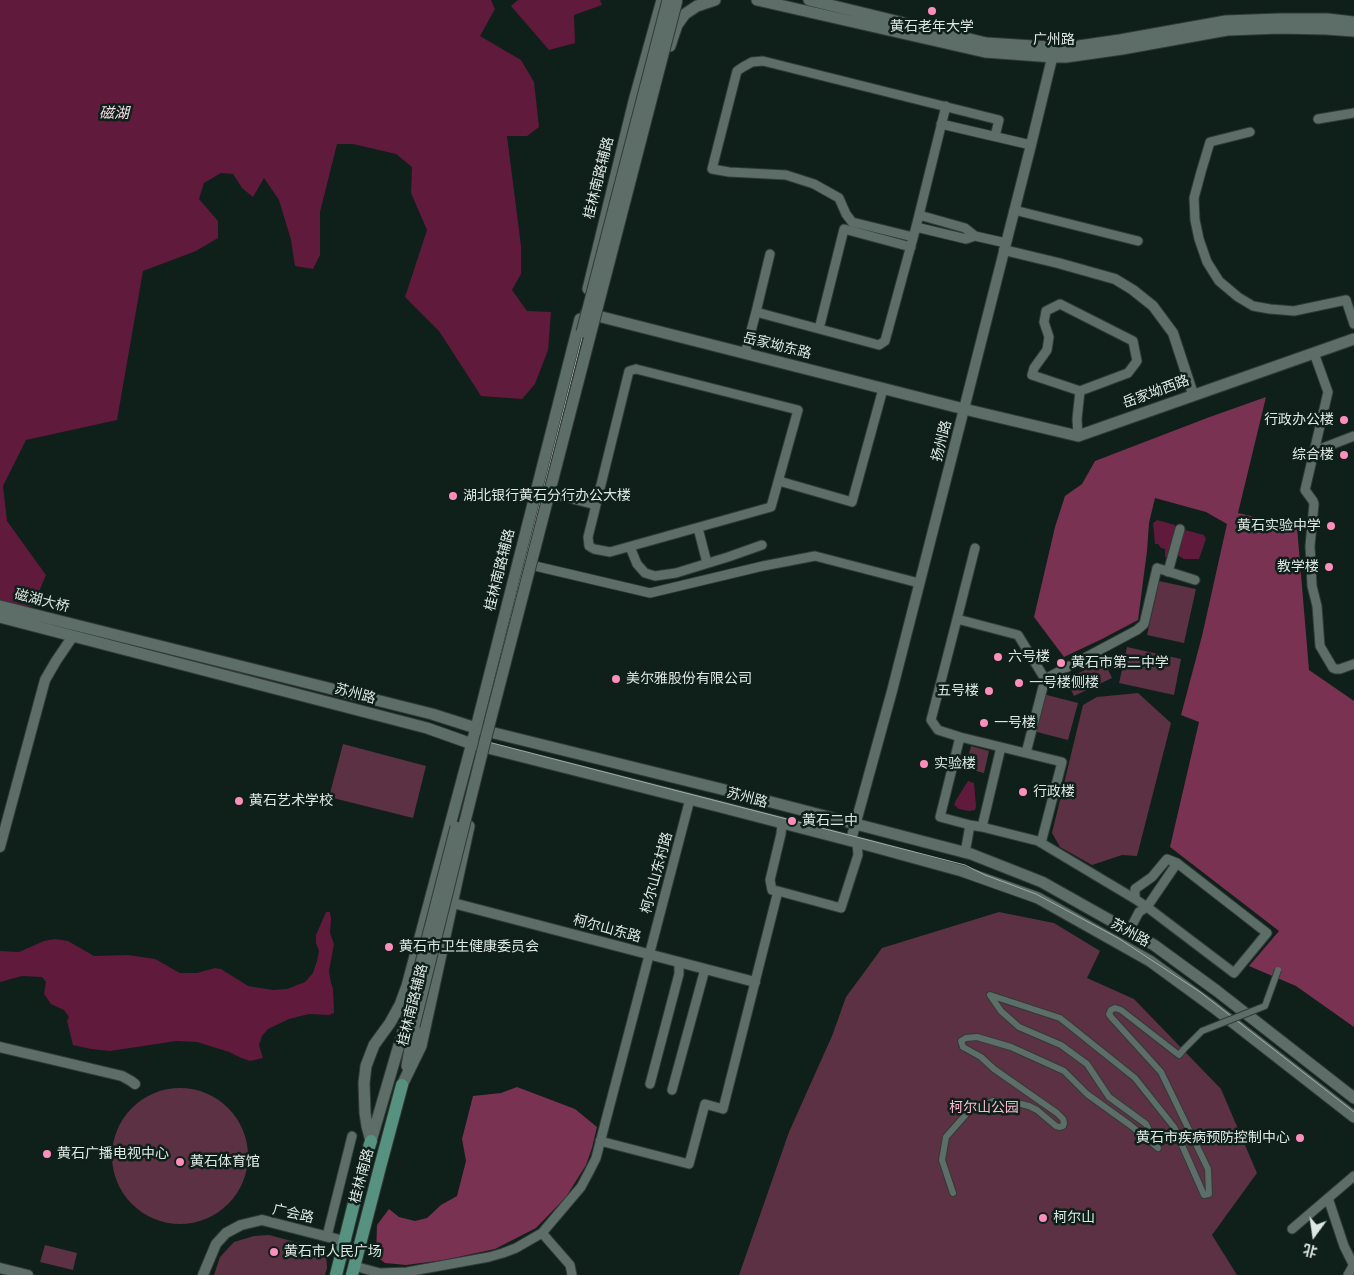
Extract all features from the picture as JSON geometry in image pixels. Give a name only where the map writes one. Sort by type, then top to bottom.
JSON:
[{"type":"main road","name":"桂林南路辅路","points":[[371,1141],[365,1113],[364,1083],[366,1066],[374,1045],[390,1023],[400,1005],[407,986],[472,744],[634,101],[662,0]]},
{"type":"main road","points":[[402,1085],[410,1024],[485,710],[668,0]]},
{"type":"main road","points":[[371,1141],[410,1024],[676,0]]},
{"type":"main road","name":"桂林南路辅路","points":[[402,1085],[421,1046],[487,748],[554,494],[597,316],[681,0]]},
{"type":"main road","points":[[669,48],[677,25],[685,14],[698,6],[715,0]]},
{"type":"main road","name":"广州路","points":[[810,0],[844,5],[986,43],[1054,52],[1066,57],[1227,30],[1280,28],[1354,31]]},
{"type":"main road","points":[[827,0],[844,5]]},
{"type":"main road","name":"广州路","points":[[760,1],[985,52],[1054,52],[1065,48],[1120,40],[1226,20],[1280,18],[1354,22]]},
{"type":"main road","name":"岳家坳东路","points":[[582,312],[964,409]]},
{"type":"main road","name":"岳家坳西路","points":[[1078,436],[1354,339]]},
{"type":"main road","points":[[964,409],[1078,436]]},
{"type":"main road","name":"磁湖大桥","points":[[0,606],[75,631]]},
{"type":"main road","name":"磁湖大桥","points":[[0,618],[75,631]]},
{"type":"main road","name":"苏州路","points":[[75,631],[432,714],[491,732],[965,852],[1042,882],[1154,945],[1217,991],[1354,1098]]},
{"type":"main road","name":"苏州路","points":[[75,631],[427,728],[472,744],[782,822],[962,870],[1038,898],[1150,961],[1213,1007],[1354,1117]]},
{"type":"main road","name":"桂林南路","points":[[353,1271],[402,1085]]},
{"type":"main road","name":"桂林南路","points":[[336,1275],[371,1141]]},
{"type":"street","name":"扬州路","points":[[854,841],[856,824],[964,409],[1054,52]]},
{"type":"street","points":[[913,237],[852,222],[839,198],[814,184],[786,175],[729,172],[712,169],[737,71],[752,62],[763,62],[946,106],[999,120],[995,136]]},
{"type":"street","points":[[756,312],[879,345],[885,341],[946,106]]},
{"type":"street","points":[[1318,120],[1354,112]]},
{"type":"street","points":[[941,124],[1031,145]]},
{"type":"street","points":[[1250,132],[1210,142],[1194,198],[1195,220],[1207,262],[1219,281],[1238,297],[1253,306],[1294,311],[1350,298],[1354,324]]},
{"type":"street","points":[[1014,210],[1138,241]]},
{"type":"street","points":[[819,329],[846,214]]},
{"type":"street","points":[[919,215],[964,228],[975,236],[1005,246],[1115,279],[1133,290],[1153,306],[1173,333],[1193,394]]},
{"type":"street","points":[[916,227],[966,239],[975,236]]},
{"type":"street","points":[[844,229],[910,247]]},
{"type":"street","points":[[745,354],[770,254]]},
{"type":"street","points":[[1060,304],[1132,341],[1137,361],[1128,373],[1080,391],[1032,376],[1034,368],[1047,350],[1049,337],[1044,322],[1046,311],[1060,304]]},
{"type":"street","points":[[1314,353],[1328,392],[1306,490],[1314,504],[1310,546],[1312,586],[1317,606],[1320,646],[1336,670],[1354,664]]},
{"type":"street","points":[[636,369],[798,410],[779,481],[772,507],[610,552],[594,549],[589,546],[588,537],[629,371],[636,369]]},
{"type":"street","points":[[779,481],[852,502],[883,389]]},
{"type":"street","points":[[1078,436],[1077,419],[1080,391]]},
{"type":"street","points":[[1315,451],[1354,436]]},
{"type":"street","points":[[554,494],[596,505]]},
{"type":"street","points":[[698,528],[707,564]]},
{"type":"street","points":[[1168,572],[1179,533]]},
{"type":"street","points":[[630,547],[637,564],[644,573],[655,576],[676,573],[762,545]]},
{"type":"street","points":[[975,548],[931,720],[938,730],[1062,762],[1041,843]]},
{"type":"street","points":[[535,566],[650,593],[763,566],[815,556],[919,583]]},
{"type":"street","points":[[1045,679],[1137,630],[1144,624],[1157,568],[1195,580]]},
{"type":"street","points":[[957,619],[1018,635],[1045,679],[1026,753]]},
{"type":"street","points":[[0,846],[45,680],[75,631]]},
{"type":"street","points":[[960,737],[940,817],[1041,843],[1135,899],[1234,973],[1267,933],[1177,863],[1167,859],[1152,877],[1135,889],[1135,899]]},
{"type":"street","points":[[982,827],[1002,747]]},
{"type":"street","name":"柯尔山东村路","points":[[542,1233],[584,1181],[593,1165],[690,799]]},
{"type":"street","points":[[782,822],[770,880],[772,890],[840,908],[858,854],[854,841]]},
{"type":"street","points":[[965,852],[970,825]]},
{"type":"street","points":[[1129,931],[1139,912],[1146,907],[1177,863]]},
{"type":"street","points":[[600,1141],[689,1164],[705,1104],[723,1109],[778,891]]},
{"type":"street","name":"柯尔山东路","points":[[452,902],[755,982]]},
{"type":"street","points":[[650,1084],[679,974],[679,962]]},
{"type":"street","points":[[672,1090],[705,969]]},
{"type":"street","points":[[953,1193],[942,1160],[946,1138],[969,1111],[993,1101],[1021,1104],[1036,1110],[1056,1126],[1063,1126],[1064,1123],[1057,1113],[994,1070],[981,1057],[963,1047],[961,1041],[966,1038],[977,1037],[1011,1047],[1064,1071],[1087,1094],[1158,1148],[1146,1124],[1110,1097],[1087,1064],[1061,1044],[1018,1027],[1000,1010],[990,994],[1060,1018],[1135,1078],[1174,1127],[1204,1196],[1209,1194],[1208,1169],[1161,1072],[1111,1017],[1111,1010],[1114,1008],[1121,1010],[1179,1055],[1202,1030],[1265,1006],[1278,970]]},
{"type":"street","points":[[0,1047],[122,1076],[135,1084]]},
{"type":"street","points":[[327,1236],[352,1136]]},
{"type":"street","points":[[1292,1229],[1354,1176]]},
{"type":"street","points":[[1328,1198],[1344,1246],[1354,1266],[1348,1275]]},
{"type":"street","name":"广会路","points":[[203,1275],[216,1244],[226,1233],[240,1225],[262,1220],[344,1241]]},
{"type":"street","points":[[353,1271],[407,1272],[489,1257],[516,1248],[542,1233],[570,1265],[572,1275]]},
{"type":"street","points":[[0,1268],[28,1275]]},
{"type":"green space","points":[[1159,581],[1196,589],[1184,643],[1147,635]]},
{"type":"green space","points":[[1127,647],[1181,659],[1174,695],[1119,683]]},
{"type":"green space","points":[[1104,661],[1112,678],[1074,696],[1066,679]]},
{"type":"green space","points":[[1138,693],[1171,723],[1137,856],[1122,855],[1092,865],[1060,847],[1052,833],[1083,705],[1097,697]]},
{"type":"green space","points":[[1043,694],[1078,703],[1068,740],[1033,731]]},
{"type":"green space","points":[[343,744],[426,766],[413,818],[329,797]]},
{"type":"green space","points":[[971,746],[989,751],[984,773],[965,768]]},
{"type":"green space","name":"柯尔山公园","points":[[999,912],[1054,923],[1100,951],[1087,978],[1134,999],[1221,1089],[1257,1173],[1212,1235],[1237,1275],[739,1275],[789,1132],[832,1036],[846,997],[882,948]]},
{"type":"green space","name":"黄石体育馆","points":[[180,1088],[206,1093],[218,1099],[228,1108],[237,1118],[243,1130],[248,1156],[243,1182],[237,1194],[228,1204],[218,1213],[206,1219],[180,1224],[154,1219],[142,1213],[132,1204],[123,1194],[117,1182],[112,1156],[117,1130],[123,1118],[132,1108],[142,1099],[154,1093]]},
{"type":"green space","name":"黄石市人民广场","points":[[269,1235],[318,1248],[326,1253],[327,1268],[325,1275],[214,1275],[220,1257],[234,1242],[254,1236]]},
{"type":"green space","points":[[45,1245],[77,1253],[73,1270],[40,1262]]},
{"type":"shaded area","points":[[1266,397],[1238,513],[1297,527],[1309,670],[1354,701],[1354,1027],[1296,986],[1249,966],[1279,931],[1170,847],[1199,722],[1181,715],[1202,636],[1227,524],[1206,512],[1155,498],[1149,523],[1138,620],[1064,657],[1034,617],[1055,527],[1065,496],[1082,484],[1095,461]]},
{"type":"shaded area","points":[[517,1087],[575,1109],[597,1127],[586,1165],[566,1197],[536,1228],[495,1249],[444,1260],[406,1265],[385,1263],[376,1256],[377,1225],[389,1209],[399,1217],[415,1221],[427,1218],[441,1205],[457,1196],[466,1161],[462,1139],[473,1096],[501,1093]]},
{"type":"water","name":"磁湖","points":[[0,0],[491,0],[495,9],[480,36],[521,60],[534,82],[539,127],[527,136],[507,136],[521,246],[521,274],[512,290],[527,311],[551,312],[548,350],[535,384],[522,399],[481,396],[439,331],[405,297],[427,230],[411,193],[412,167],[396,154],[353,144],[337,144],[320,212],[320,255],[313,269],[295,266],[291,240],[279,200],[264,178],[253,197],[242,188],[233,174],[221,173],[204,183],[199,199],[218,221],[218,238],[196,251],[143,271],[117,420],[26,440],[3,486],[7,521],[46,575],[33,606],[10,610],[0,607]]},
{"type":"water","points":[[518,0],[600,0],[602,5],[574,15],[575,43],[549,50],[511,6]]},
{"type":"water","points":[[1157,520],[1175,525],[1176,530],[1168,558],[1165,557],[1165,549],[1155,544],[1153,523]]},
{"type":"water","points":[[1185,530],[1204,535],[1206,539],[1199,559],[1184,559],[1177,555]]},
{"type":"water","points":[[968,781],[974,783],[976,806],[975,810],[969,811],[959,809],[954,805]]},
{"type":"water","points":[[326,912],[330,912],[330,933],[334,944],[329,971],[333,989],[334,1013],[329,1015],[309,1014],[289,1019],[268,1029],[262,1036],[259,1045],[263,1058],[250,1061],[197,1042],[176,1041],[110,1051],[73,1045],[67,1021],[69,1017],[64,1010],[51,1004],[44,994],[46,982],[42,977],[22,976],[0,982],[0,951],[19,952],[44,941],[55,939],[68,941],[94,956],[128,955],[155,959],[180,973],[197,973],[215,968],[221,969],[248,986],[273,990],[287,989],[305,982],[313,973],[319,951],[316,935]]},
{"type":"tram line","points":[[668,0],[484,723],[483,739],[488,742],[965,865],[985,875],[1036,894],[1118,938],[1200,992],[1354,1112]]},
{"type":"place","name":"黄石老年大学","points":[[932,11]]},
{"type":"place","name":"行政办公楼","points":[[1344,420]]},
{"type":"place","name":"综合楼","points":[[1344,455]]},
{"type":"place","name":"湖北银行黄石分行办公大楼","points":[[453,496]]},
{"type":"place","name":"黄石实验中学","points":[[1331,526]]},
{"type":"place","name":"教学楼","points":[[1329,567]]},
{"type":"place","name":"六号楼","points":[[998,657]]},
{"type":"place","name":"黄石市第二中学","points":[[1061,663]]},
{"type":"place","name":"美尔雅股份有限公司","points":[[616,679]]},
{"type":"place","name":"一号楼侧楼","points":[[1019,683]]},
{"type":"place","name":"五号楼","points":[[989,691]]},
{"type":"place","name":"一号楼","points":[[984,723]]},
{"type":"place","name":"实验楼","points":[[924,764]]},
{"type":"place","name":"行政楼","points":[[1023,792]]},
{"type":"place","name":"黄石艺术学校","points":[[239,801]]},
{"type":"place","name":"黄石二中","points":[[792,821]]},
{"type":"place","name":"黄石市卫生健康委员会","points":[[389,947]]},
{"type":"place","name":"黄石市疾病预防控制中心","points":[[1300,1138]]},
{"type":"place","name":"黄石广播电视中心","points":[[47,1154]]},
{"type":"place","name":"黄石体育馆","points":[[180,1162]]},
{"type":"place","name":"柯尔山","points":[[1043,1218]]},
{"type":"place","name":"黄石市人民广场","points":[[274,1252]]}]
